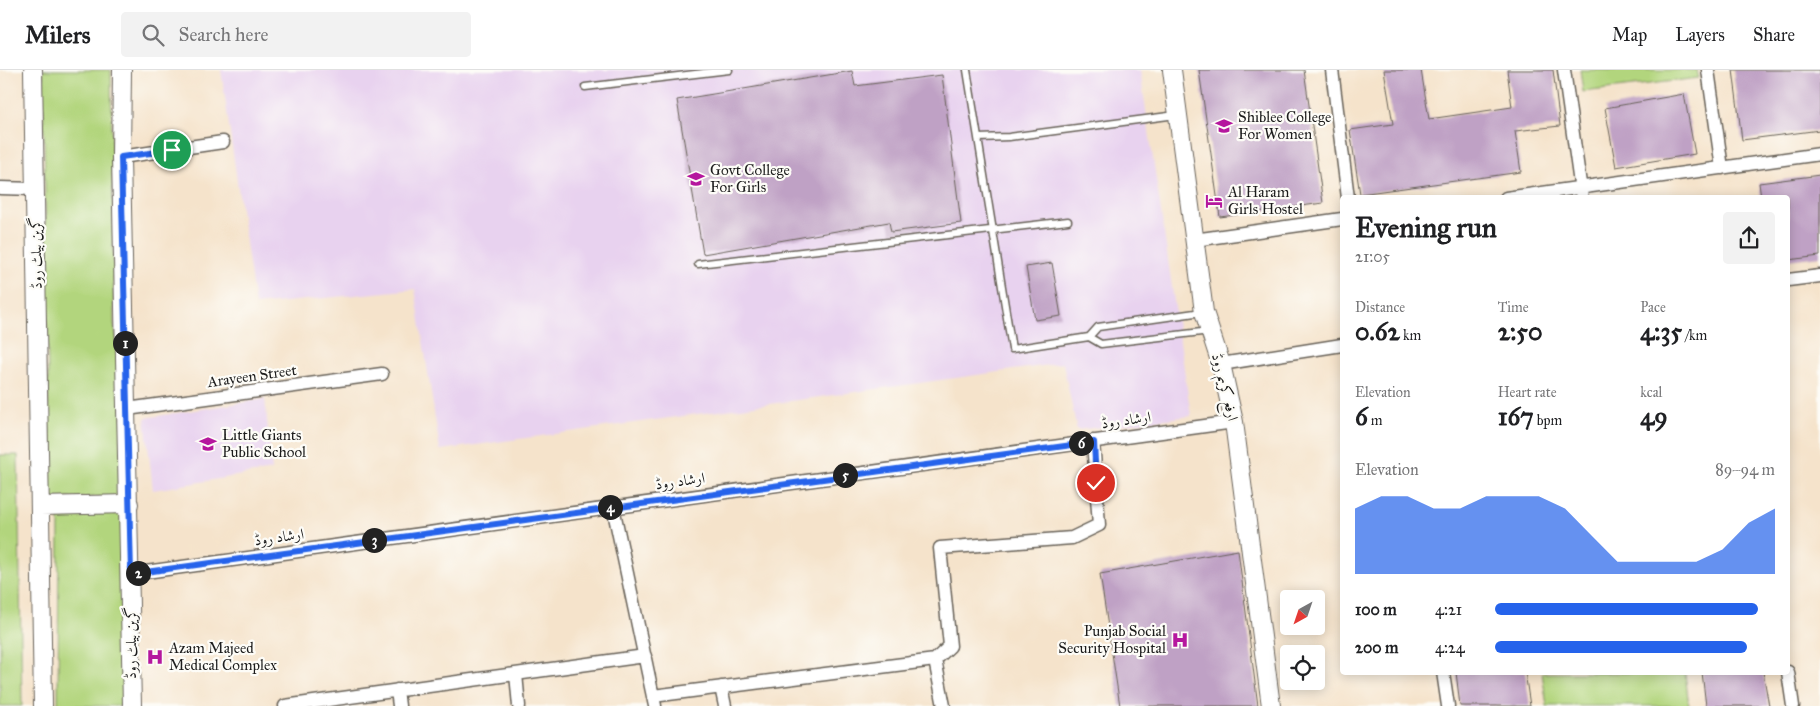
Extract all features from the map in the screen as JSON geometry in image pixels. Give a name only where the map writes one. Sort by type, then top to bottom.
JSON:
[{"type":"street","name":"گرین بیلٹ روڈ","points":[[33,70],[43,706]]},
{"type":"street","name":"گرین بیلٹ روڈ","points":[[122,70],[121,157],[131,574],[132,706]]},
{"type":"street","name":"ارفع کریم روڈ","points":[[1172,70],[1204,312],[1221,364],[1234,422],[1271,706]]},
{"type":"street","points":[[1332,70],[1348,195]]},
{"type":"street","points":[[1564,70],[1581,193]]},
{"type":"street","points":[[1708,70],[1722,168]]},
{"type":"street","points":[[121,157],[224,142]]},
{"type":"street","points":[[1551,195],[1581,193],[1722,168],[1820,154]]},
{"type":"street","points":[[0,188],[36,189]]},
{"type":"street","points":[[1194,240],[1340,219]]},
{"type":"street","points":[[1790,280],[1820,276]]},
{"type":"street","points":[[1221,364],[1340,344]]},
{"type":"street","name":"Arayeen Street","points":[[127,409],[382,374]]},
{"type":"street","name":"ارشاد روڈ","points":[[131,574],[1234,422]]},
{"type":"street","points":[[613,507],[654,701],[721,687],[935,660],[950,646],[940,548],[1072,538],[1099,524],[1094,442]]},
{"type":"street","points":[[40,506],[129,504]]},
{"type":"street","points":[[285,706],[644,656]]},
{"type":"street","points":[[935,660],[944,706]]},
{"type":"street","points":[[516,674],[519,706]]},
{"type":"street","points":[[1443,675],[1448,706]]},
{"type":"street","points":[[1788,675],[1793,706]]},
{"type":"street","points":[[721,687],[725,706]]},
{"type":"street","points":[[397,690],[400,706]]},
{"type":"lane","points":[[585,87],[729,70]]},
{"type":"lane","points":[[967,70],[1012,349],[1089,337],[1101,344],[1210,330]]},
{"type":"lane","points":[[978,138],[1009,137],[1178,115]]},
{"type":"lane","points":[[698,264],[1068,221]]},
{"type":"lane","points":[[1089,337],[1098,327],[1204,312]]},
{"type":"shaded area","name":"Govt College For Girls","points":[[221,70],[1140,70],[1191,416],[1077,430],[1063,363],[440,450],[415,289],[255,305]]},
{"type":"shaded area","name":"Little Giants Public School","points":[[265,399],[272,470],[153,490],[145,418]]},
{"type":"green space","points":[[43,70],[111,70],[114,323],[122,369],[123,496],[50,499]]},
{"type":"green space","points":[[1580,70],[1697,70],[1699,78],[1583,92]]},
{"type":"green space","points":[[0,455],[18,455],[22,706],[0,706]]},
{"type":"green space","points":[[123,513],[124,706],[58,706],[59,514]]},
{"type":"green space","points":[[1542,675],[1685,675],[1689,706],[1547,706]]},
{"type":"building","points":[[1199,70],[1304,70],[1323,203],[1220,217]]},
{"type":"building","points":[[1384,70],[1421,70],[1429,119],[1512,107],[1507,70],[1553,70],[1560,126],[1515,131],[1521,172],[1360,194],[1350,130],[1393,124]]},
{"type":"building","points":[[1733,70],[1820,70],[1820,130],[1742,140]]},
{"type":"building","points":[[852,71],[855,86],[942,75],[961,223],[891,232],[889,222],[703,254],[677,100]]},
{"type":"building","points":[[1684,94],[1695,154],[1616,167],[1605,108]]},
{"type":"building","points":[[1820,175],[1820,256],[1790,260],[1790,195],[1761,195],[1759,183]]},
{"type":"building","points":[[1052,263],[1061,316],[1035,320],[1026,267]]},
{"type":"building","name":"Punjab Social Security Hospital","points":[[1238,550],[1258,706],[1120,706],[1100,574]]},
{"type":"building","points":[[1456,675],[1525,675],[1530,706],[1460,706]]},
{"type":"building","points":[[1702,675],[1764,675],[1769,706],[1706,706]]},
{"type":"place","name":"Shiblee College For Women","points":[[1224,126]]},
{"type":"place","name":"Govt College For Girls","points":[[696,179]]},
{"type":"place","name":"Al Haram Girls Hostel","points":[[1214,201]]},
{"type":"place","name":"Little Giants Public School","points":[[208,444]]},
{"type":"place","name":"Punjab Social Security Hospital","points":[[1180,640]]},
{"type":"place","name":"Azam Majeed Medical Complex","points":[[155,657]]},
{"type":"route","points":[[172,150],[121,157],[131,574],[1094,442],[1096,483]]}]
